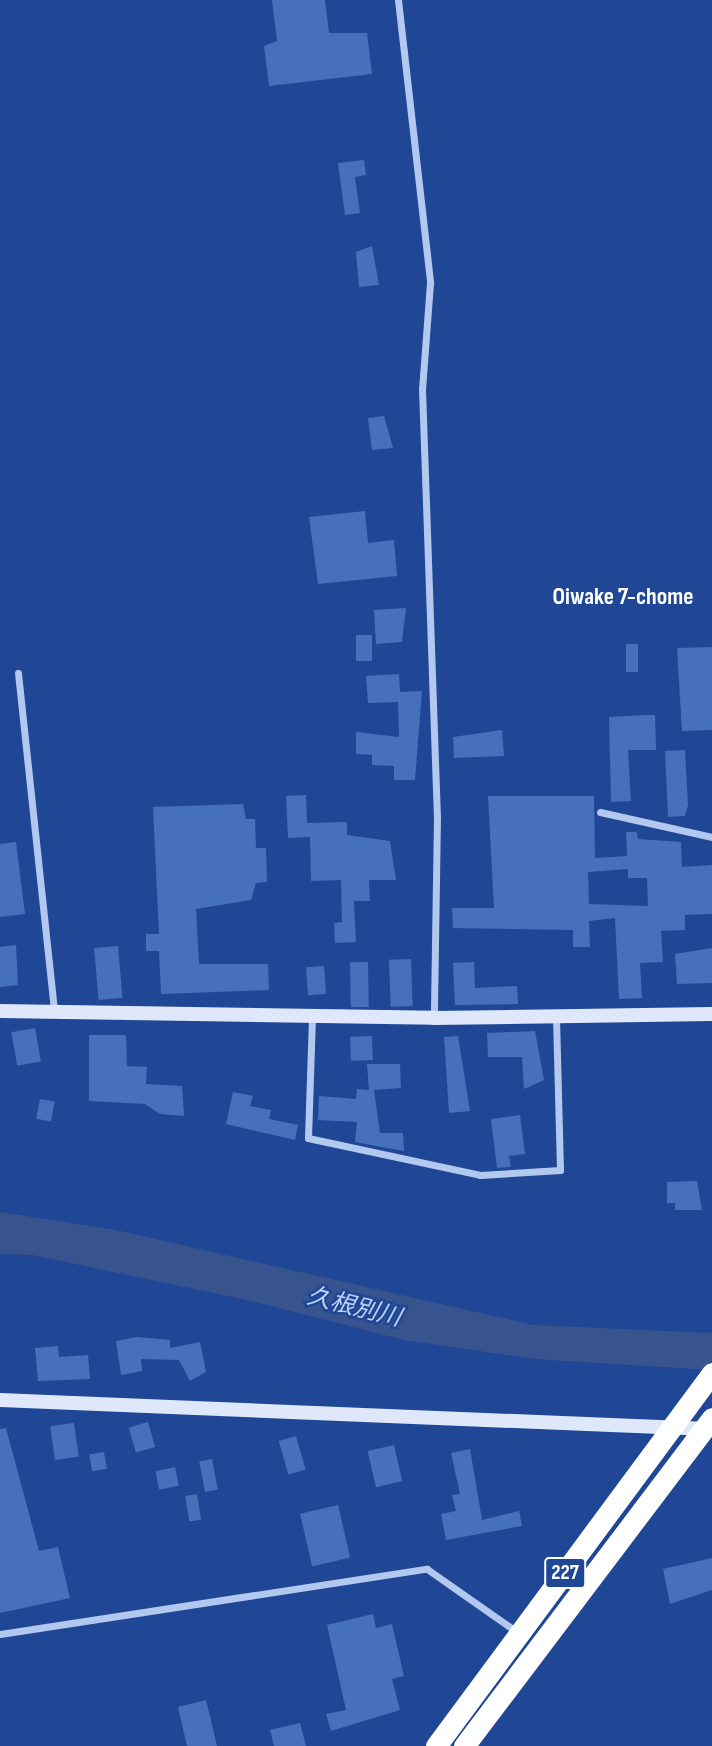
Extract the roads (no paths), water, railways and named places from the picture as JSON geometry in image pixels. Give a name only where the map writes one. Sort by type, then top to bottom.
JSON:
[{"type":"highway","name":"227","points":[[436,1746],[712,1373]]},
{"type":"highway","name":"227","points":[[464,1746],[709,1425]]},
{"type":"street","points":[[398,0],[430,283],[422,389],[437,817],[434,1018]]},
{"type":"street","points":[[18,673],[55,1012]]},
{"type":"street","points":[[600,812],[712,837]]},
{"type":"street","points":[[0,1011],[434,1018],[712,1014]]},
{"type":"street","points":[[312,1017],[308,1138],[480,1175],[560,1170],[556,1015]]},
{"type":"street","points":[[0,1400],[672,1430],[709,1425]]},
{"type":"street","points":[[0,1633],[427,1569],[519,1634]]},
{"type":"water","name":"久根別川","points":[[0,1212],[116,1230],[533,1325],[712,1333],[712,1370],[534,1359],[404,1340],[252,1301],[32,1255],[0,1254]]},
{"type":"district","name":"Oiwake 7-chome","points":[[623,597]]}]
